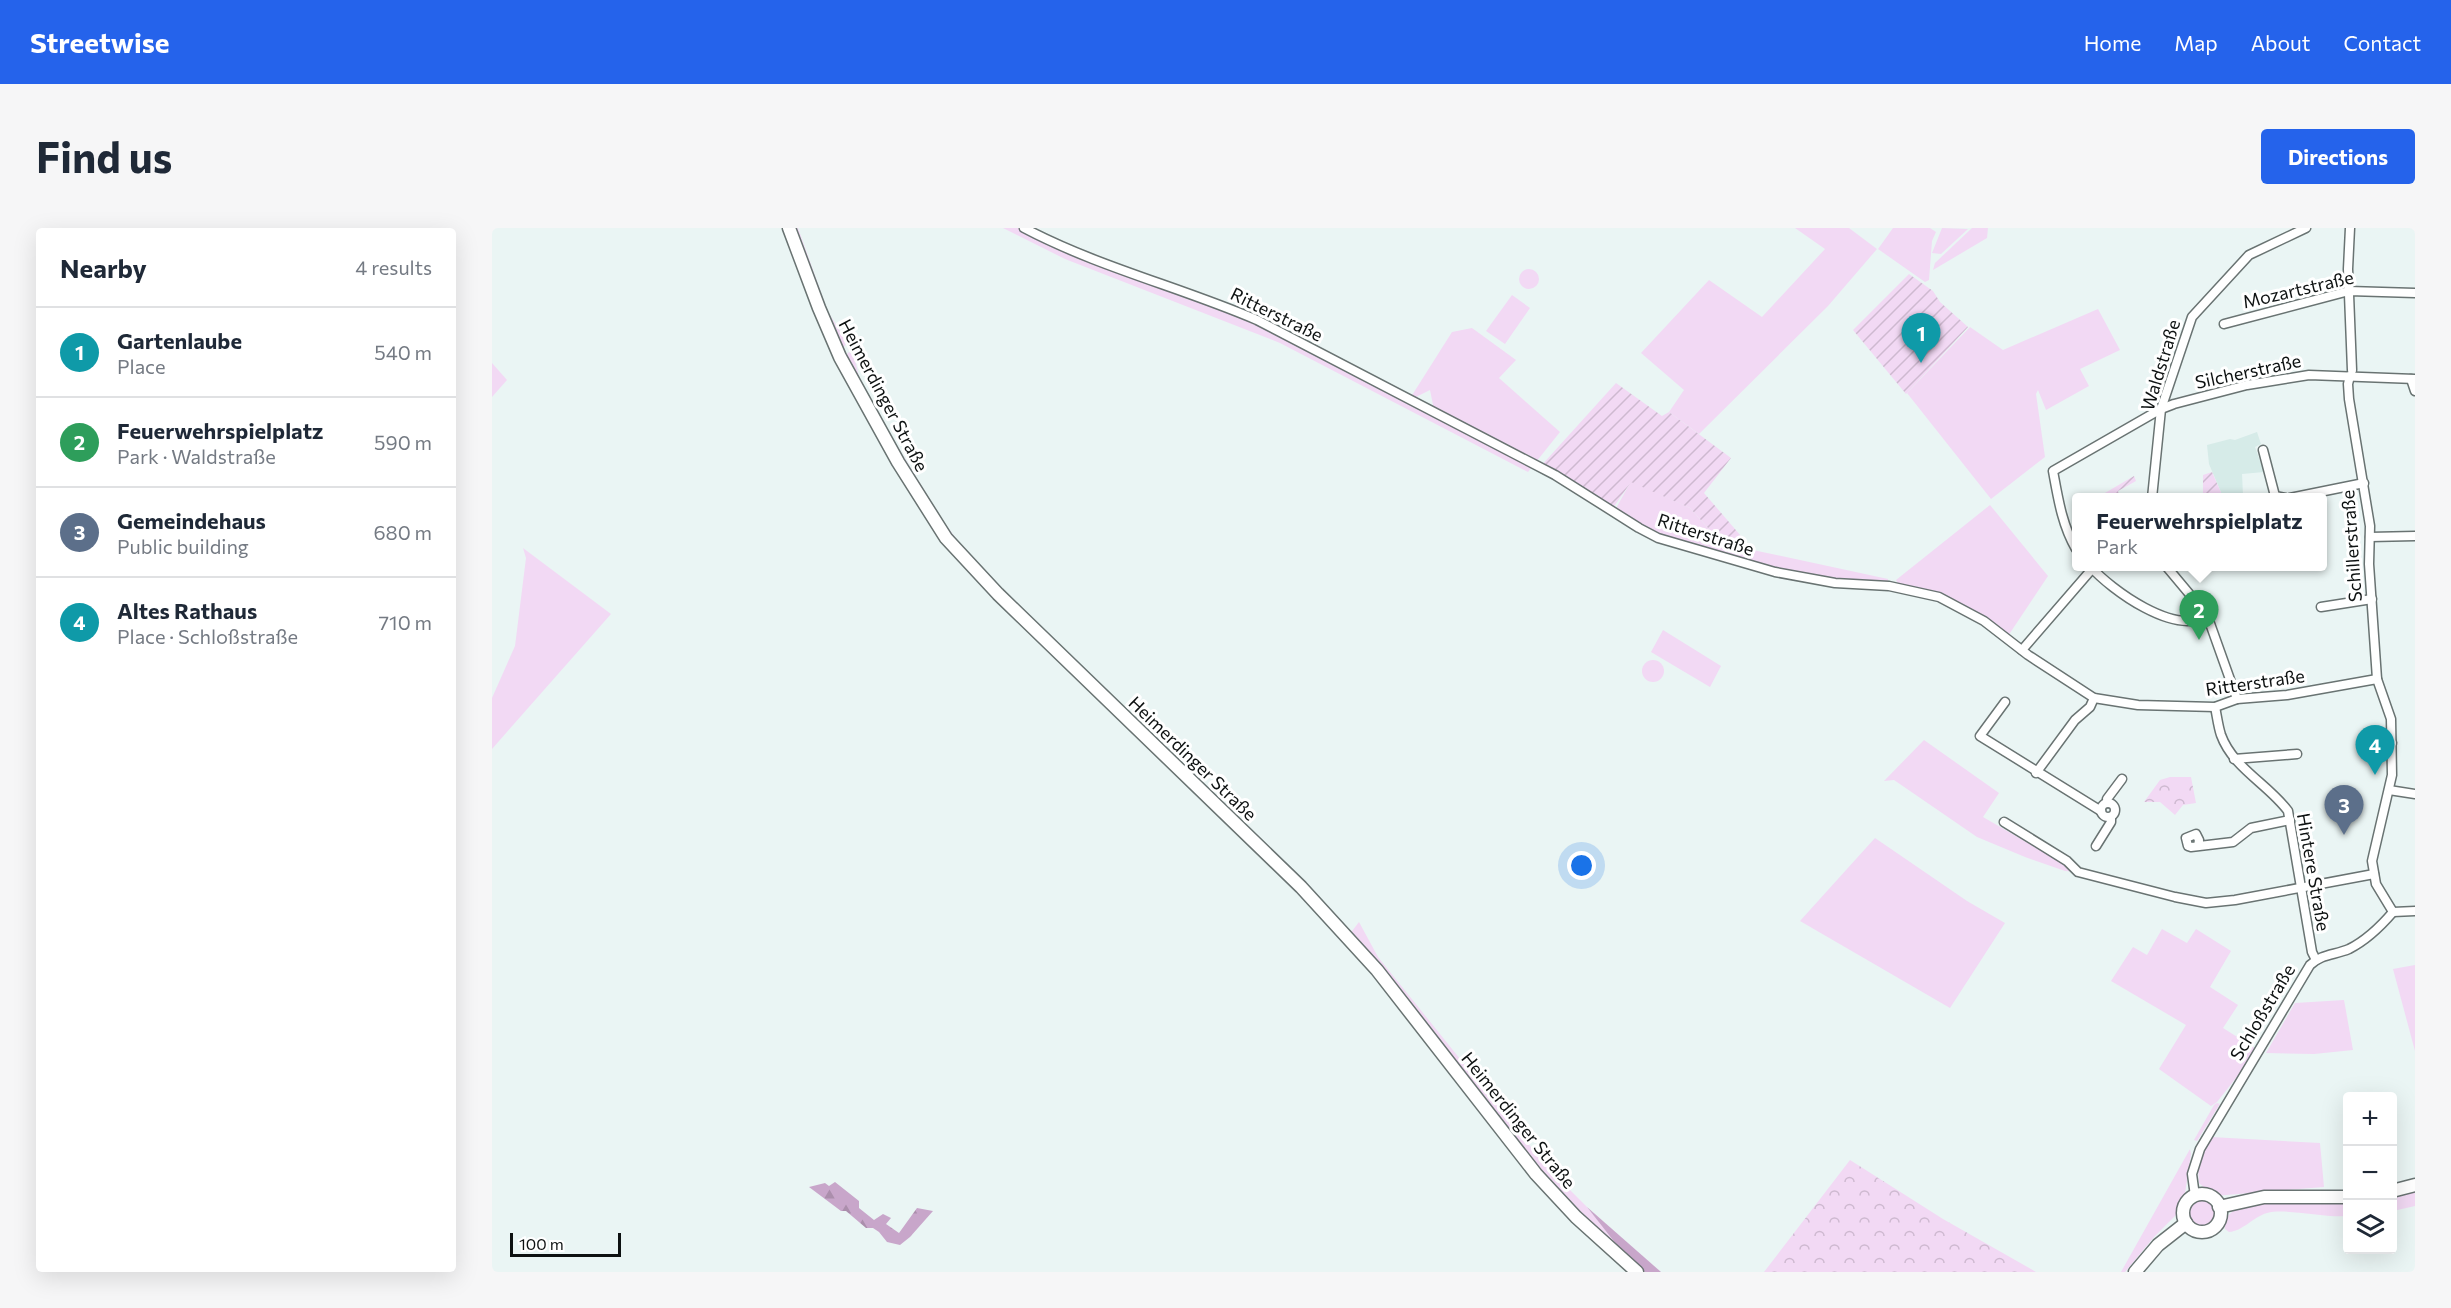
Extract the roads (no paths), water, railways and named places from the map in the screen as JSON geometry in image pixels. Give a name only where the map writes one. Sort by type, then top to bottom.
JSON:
[{"type":"main road","name":"Heimerdinger Straße","points":[[789,228],[841,359],[908,478],[946,537],[998,594],[1301,886],[1377,970],[1536,1174],[1576,1217],[1637,1272]]},
{"type":"main road","points":[[2397,1190],[2415,1185]]},
{"type":"main road","points":[[2195,1196],[2210,1197],[2219,1207],[2219,1220],[2210,1230],[2199,1232],[2186,1223],[2184,1207],[2195,1196]]},
{"type":"main road","points":[[2219,1207],[2264,1197],[2343,1197]]},
{"type":"main road","points":[[2134,1272],[2158,1245],[2186,1223]]},
{"type":"street","name":"Ritterstraße","points":[[1024,228],[1088,258],[1211,300],[1257,320],[1555,475],[1658,538],[1775,572],[1835,583],[1889,586],[1939,597],[1984,621],[2079,690],[2094,698],[2138,705],[2215,707],[2236,699],[2287,695],[2377,679]]},
{"type":"street","name":"Waldstraße","points":[[2153,493],[2161,409],[2192,317],[2249,255],[2306,228]]},
{"type":"street","name":"Schillerstraße","points":[[2350,228],[2351,373],[2348,384],[2370,537],[2369,556],[2377,679]]},
{"type":"street","name":"Mozartstraße","points":[[2224,324],[2349,291],[2415,293]]},
{"type":"street","name":"Silcherstraße","points":[[2072,542],[2062,516],[2053,471],[2161,409],[2275,379],[2351,373],[2413,379]]},
{"type":"street","points":[[2413,379],[2415,392]]},
{"type":"street","points":[[2263,450],[2275,493]]},
{"type":"street","points":[[2315,493],[2364,483]]},
{"type":"street","points":[[2370,537],[2415,536]]},
{"type":"street","points":[[2022,650],[2088,571]]},
{"type":"street","points":[[2095,571],[2127,597],[2166,618],[2200,620],[2208,615]]},
{"type":"street","points":[[2170,571],[2208,615],[2236,699]]},
{"type":"street","points":[[2321,607],[2372,599]]},
{"type":"street","points":[[2377,679],[2391,719],[2392,775],[2372,861],[2374,874],[2376,884],[2393,912],[2415,911]]},
{"type":"street","points":[[2036,772],[2075,720],[2090,707],[2094,698]]},
{"type":"street","points":[[2005,702],[1980,736],[2101,811],[2104,816],[2111,817]]},
{"type":"street","name":"Hintere Straße","points":[[2215,707],[2221,735],[2234,759],[2278,798],[2288,811],[2312,952],[2316,960]]},
{"type":"street","points":[[2364,745],[2392,743]]},
{"type":"street","points":[[2234,759],[2297,754]]},
{"type":"street","points":[[2108,803],[2107,799],[2122,778]]},
{"type":"street","points":[[2389,790],[2415,794]]},
{"type":"street","points":[[2101,811],[2108,803]]},
{"type":"street","points":[[2096,846],[2111,822],[2115,810],[2114,806],[2108,803]]},
{"type":"street","points":[[2199,846],[2233,842],[2251,828],[2290,820]]},
{"type":"street","points":[[2004,822],[2067,861],[2078,872],[2206,903],[2374,874]]},
{"type":"street","name":"Schloßstraße","points":[[2195,1196],[2192,1173],[2200,1149],[2310,965],[2316,960],[2353,946],[2393,912]]},
{"type":"place","name":"Gartenlaube","points":[[1921,363]]},
{"type":"place","name":"Feuerwehrspielplatz","points":[[2199,640]]},
{"type":"place","name":"Altes Rathaus","points":[[2375,775]]},
{"type":"place","name":"Gemeindehaus","points":[[2344,835]]}]
